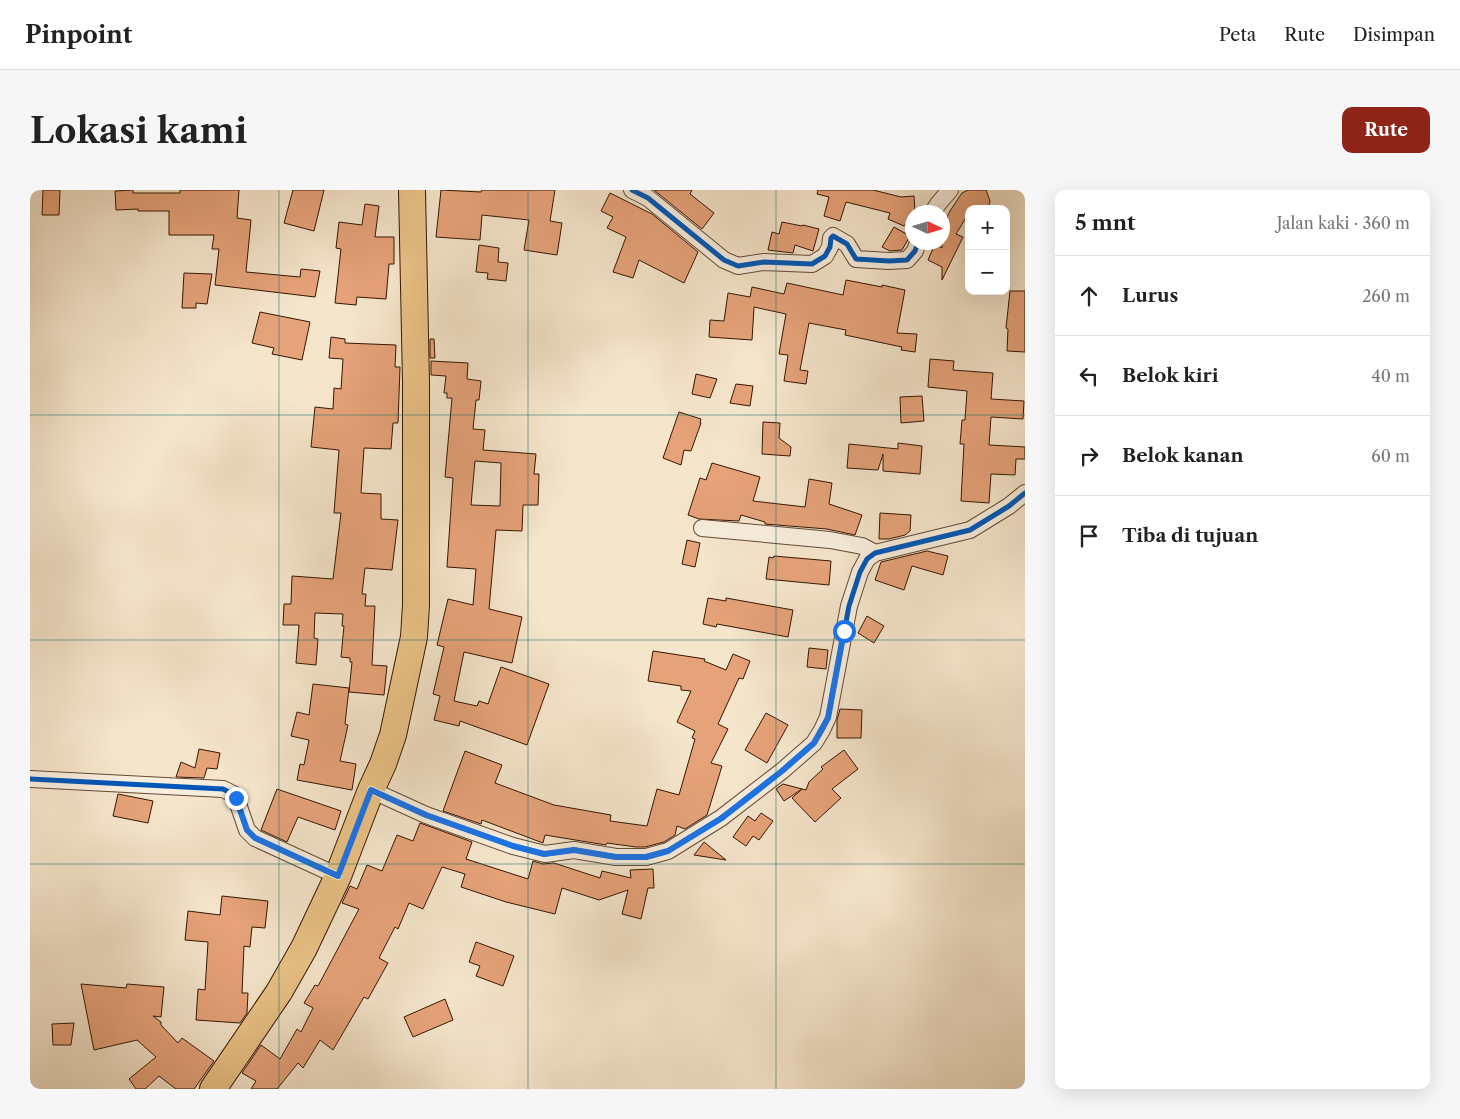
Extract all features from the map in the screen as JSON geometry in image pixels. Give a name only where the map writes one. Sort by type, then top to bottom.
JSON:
[{"type":"main road","points":[[213,1089],[279,992],[308,940],[338,876],[393,735],[414,637],[416,605],[416,383],[412,190]]},
{"type":"street","points":[[632,190],[648,198],[724,260],[738,266],[764,262],[812,264],[825,256],[830,247],[831,238],[834,236],[847,244],[856,259],[907,260],[915,250]]},
{"type":"street","points":[[937,205],[950,190]]},
{"type":"street","points":[[371,790],[426,815],[513,846],[544,854],[574,850],[616,857],[646,857],[668,851],[722,818],[814,743],[828,718],[849,606],[860,572],[867,560],[875,553],[970,530],[1009,506],[1025,493]]},
{"type":"street","points":[[702,528],[838,541],[862,546],[875,553]]},
{"type":"street","points":[[30,778],[223,789],[235,795],[247,830],[255,838],[338,876]]},
{"type":"building","points":[[43,190],[60,190],[59,215],[42,215]]},
{"type":"building","points":[[133,190],[133,193],[180,193],[180,190],[239,190],[237,218],[251,220],[246,272],[300,277],[301,269],[320,271],[315,297],[215,285],[219,249],[212,249],[214,235],[169,235],[169,211],[116,210],[115,191]]},
{"type":"building","points":[[293,190],[324,190],[314,231],[284,223]]},
{"type":"building","points":[[441,190],[481,192],[482,190],[555,190],[550,221],[562,223],[557,255],[524,250],[529,220],[482,215],[480,240],[436,237]]},
{"type":"building","points":[[654,190],[692,190],[690,194],[714,213],[702,229]]},
{"type":"building","points":[[818,190],[873,190],[901,197],[914,196],[915,205],[905,205],[904,226],[888,219],[890,213],[846,202],[840,221],[824,216],[829,197],[817,194]]},
{"type":"building","points":[[968,190],[986,190],[990,201],[989,205],[965,205],[965,219],[956,234],[963,237],[942,280],[942,267],[928,260],[932,250],[950,250],[950,211],[962,193]]},
{"type":"building","points":[[610,193],[652,214],[698,252],[684,283],[639,260],[633,278],[613,272],[626,237],[607,228],[613,217],[601,211]]},
{"type":"building","points":[[365,204],[379,206],[375,237],[394,237],[394,264],[389,264],[386,299],[357,297],[356,305],[335,303],[341,249],[336,248],[339,222],[362,225]]},
{"type":"building","points":[[782,222],[819,229],[813,251],[795,245],[793,253],[768,250],[772,232],[779,234]]},
{"type":"building","points":[[894,227],[905,233],[905,245],[902,250],[890,251],[882,247]]},
{"type":"building","points":[[479,245],[499,248],[498,262],[508,263],[506,281],[487,279],[488,273],[476,272]]},
{"type":"building","points":[[184,273],[212,274],[207,304],[196,303],[196,308],[182,308]]},
{"type":"building","points":[[846,280],[905,290],[897,333],[917,334],[915,352],[901,350],[902,347],[845,335],[846,330],[809,323],[800,370],[808,371],[806,384],[784,381],[788,355],[779,354],[786,314],[754,307],[752,340],[709,337],[710,320],[724,321],[728,293],[750,297],[752,287],[784,294],[787,283],[843,295]]},
{"type":"building","points":[[1010,291],[1025,291],[1025,352],[1007,351],[1008,329],[1006,328]]},
{"type":"building","points":[[260,312],[310,322],[302,360],[272,354],[274,348],[252,343]]},
{"type":"building","points":[[331,337],[345,339],[345,343],[396,345],[395,367],[400,367],[398,423],[393,423],[391,449],[364,448],[361,493],[381,494],[381,519],[398,520],[392,570],[365,568],[362,594],[366,594],[365,606],[375,606],[372,665],[387,666],[384,695],[349,692],[352,662],[350,662],[350,658],[341,657],[344,626],[342,626],[343,614],[315,613],[314,638],[318,639],[316,665],[296,663],[299,625],[283,625],[284,604],[291,604],[292,576],[333,579],[341,513],[334,513],[339,450],[311,447],[315,407],[333,409],[334,388],[341,389],[343,359],[329,358]]},
{"type":"building","points":[[430,339],[434,339],[435,358],[430,358]]},
{"type":"building","points":[[930,359],[954,361],[953,370],[993,373],[991,399],[1024,401],[1023,419],[991,417],[989,445],[1025,447],[1025,459],[1016,459],[1015,475],[991,474],[989,503],[961,501],[964,444],[960,444],[962,420],[965,420],[967,391],[928,387]]},
{"type":"building","points":[[431,361],[468,363],[467,379],[481,381],[479,400],[476,400],[473,429],[485,430],[483,450],[536,454],[534,474],[539,474],[538,505],[523,505],[522,531],[496,530],[489,609],[522,617],[512,663],[464,652],[454,701],[477,706],[479,701],[488,704],[501,667],[549,684],[527,745],[460,721],[459,726],[434,720],[440,696],[433,694],[444,647],[437,645],[448,599],[473,605],[476,569],[447,567],[453,478],[445,477],[452,398],[447,398],[447,393],[444,393],[446,376],[431,375]],"holes":[[[475,461],[501,463],[500,506],[471,505]]]},
{"type":"building","points":[[696,374],[717,379],[710,398],[692,394]]},
{"type":"building","points":[[736,384],[753,386],[750,406],[730,403]]},
{"type":"building","points":[[922,396],[924,421],[901,423],[900,397]]},
{"type":"building","points":[[679,412],[701,419],[691,451],[684,450],[681,465],[663,458]]},
{"type":"building","points":[[763,422],[780,423],[779,438],[791,447],[790,456],[762,454]]},
{"type":"building","points":[[898,443],[922,446],[920,474],[883,471],[883,454],[878,470],[847,468],[849,444],[898,449]]},
{"type":"building","points":[[712,463],[760,477],[753,501],[805,507],[809,479],[832,483],[829,504],[862,515],[855,535],[827,529],[765,524],[765,522],[741,515],[739,521],[699,519],[688,515],[700,478],[706,480]]},
{"type":"building","points":[[880,513],[911,515],[910,531],[905,535],[889,539],[879,539]]},
{"type":"building","points":[[687,540],[700,543],[695,567],[682,564]]},
{"type":"building","points":[[927,551],[948,556],[943,575],[912,566],[904,590],[875,580],[881,562]]},
{"type":"building","points":[[774,556],[831,561],[829,585],[766,579],[769,557],[773,558]]},
{"type":"building","points":[[708,598],[726,601],[726,598],[793,610],[788,637],[717,624],[716,627],[703,624]]},
{"type":"building","points":[[867,616],[884,626],[874,643],[858,633]]},
{"type":"building","points":[[809,648],[828,650],[826,669],[807,667]]},
{"type":"building","points":[[653,651],[705,659],[704,661],[726,670],[733,654],[750,661],[743,679],[739,678],[718,724],[728,729],[711,763],[722,766],[707,815],[685,829],[677,826],[675,835],[664,842],[645,847],[636,847],[607,843],[606,845],[545,835],[543,843],[482,820],[481,824],[443,811],[465,751],[502,765],[495,783],[554,805],[611,815],[610,821],[647,826],[657,789],[679,795],[695,739],[692,738],[695,731],[677,722],[691,691],[681,690],[681,686],[648,681]]},
{"type":"building","points":[[313,684],[349,688],[345,724],[348,725],[340,761],[356,764],[352,790],[297,780],[300,764],[304,765],[309,740],[291,736],[297,712],[309,715]]},
{"type":"building","points":[[840,709],[862,710],[861,738],[837,738],[837,720]]},
{"type":"building","points":[[766,713],[788,725],[767,763],[745,750]]},
{"type":"building","points":[[199,749],[220,753],[217,769],[207,768],[204,778],[176,777],[181,762],[195,768]]},
{"type":"building","points":[[844,750],[858,769],[832,789],[841,798],[815,822],[792,798],[802,789],[806,790],[809,782],[823,769],[821,767]]},
{"type":"building","points":[[783,784],[802,789],[784,801],[776,789]]},
{"type":"building","points":[[277,789],[341,811],[335,830],[298,817],[287,842],[261,830]]},
{"type":"building","points":[[118,794],[153,801],[148,823],[113,816]]},
{"type":"building","points":[[761,813],[773,821],[759,840],[753,836],[746,846],[733,837],[748,816],[755,821]]},
{"type":"building","points":[[420,823],[472,842],[466,859],[528,879],[533,861],[543,864],[554,863],[600,878],[602,871],[631,878],[630,870],[653,869],[654,888],[648,888],[641,919],[622,914],[628,890],[599,900],[562,888],[555,914],[506,902],[461,887],[465,874],[442,867],[423,909],[409,903],[398,929],[395,927],[379,958],[388,963],[368,999],[364,997],[333,1050],[320,1040],[303,1068],[298,1063],[277,1089],[251,1089],[256,1081],[242,1073],[261,1045],[280,1059],[297,1029],[301,1032],[313,1008],[304,1003],[315,985],[318,986],[359,909],[342,903],[350,886],[357,889],[367,865],[382,871],[397,835],[413,841]]},
{"type":"building","points":[[704,842],[726,860],[694,855]]},
{"type":"building","points":[[222,896],[268,901],[265,928],[252,927],[250,947],[244,946],[242,993],[248,993],[247,1013],[240,1023],[196,1020],[198,989],[205,990],[208,942],[185,940],[188,911],[220,915]]},
{"type":"building","points":[[476,942],[514,956],[503,986],[476,976],[480,966],[469,962]]},
{"type":"building","points":[[81,984],[126,988],[127,984],[164,987],[161,1017],[153,1016],[161,1022],[161,1025],[178,1043],[182,1038],[214,1061],[194,1089],[176,1089],[159,1076],[145,1089],[136,1089],[129,1079],[156,1057],[137,1040],[94,1050]]},
{"type":"building","points":[[445,999],[453,1020],[413,1037],[404,1017]]},
{"type":"building","points":[[74,1023],[71,1045],[53,1045],[52,1024]]},
{"type":"cycle path","points":[[632,190],[648,198],[724,260],[738,266],[764,262],[812,264],[825,256],[833,236],[847,244],[856,259],[907,260],[915,250]]},
{"type":"cycle path","points":[[371,790],[426,815],[513,846],[545,854],[574,850],[616,857],[646,857],[668,851],[721,818],[782,771],[814,743],[828,717],[849,606],[860,572],[867,559],[875,553],[970,530],[1009,506],[1025,493]]},
{"type":"cycle path","points":[[30,779],[223,789],[235,795],[247,830],[255,838],[338,876]]},
{"type":"route","points":[[236,798],[247,830],[255,838],[338,876],[371,790],[426,815],[513,846],[544,854],[574,850],[616,857],[646,857],[668,851],[722,818],[814,743],[828,718],[844,631]]}]
